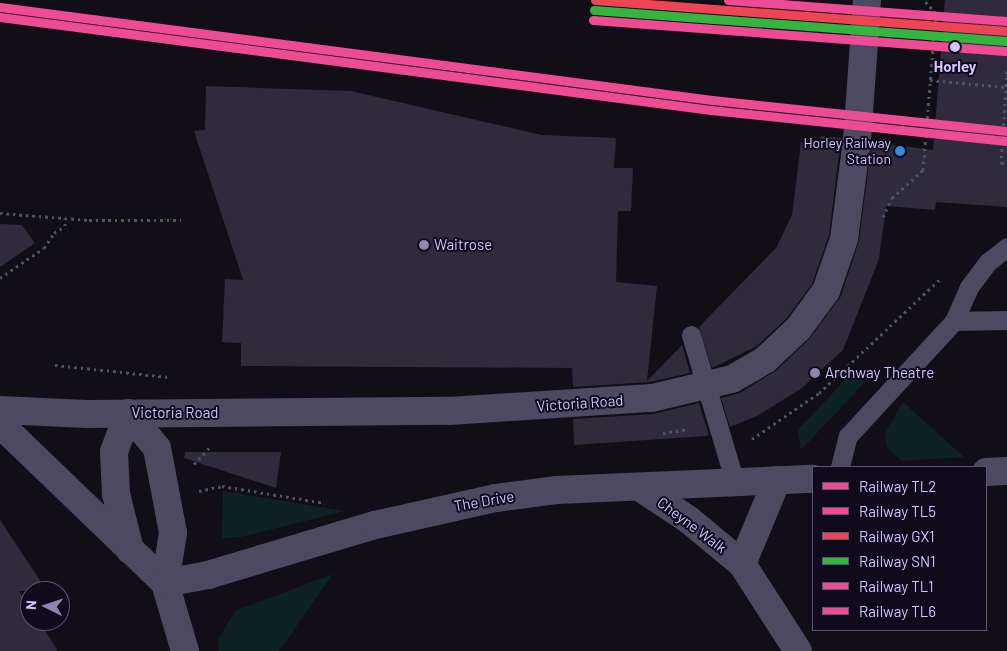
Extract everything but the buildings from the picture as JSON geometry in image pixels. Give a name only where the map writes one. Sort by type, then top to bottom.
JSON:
[{"type":"street","name":"Victoria Road","points":[[0,410],[128,413],[449,411],[652,398],[732,379],[766,359],[785,341],[826,291],[844,239],[857,140],[868,0]]},
{"type":"street","points":[[128,413],[114,452],[116,494],[130,550]]},
{"type":"street","points":[[128,413],[157,448],[173,533],[165,583],[185,651]]},
{"type":"street","points":[[0,424],[92,508],[130,550],[165,583]]},
{"type":"street","points":[[987,472],[1007,471]]},
{"type":"street","name":"The Drive","points":[[165,583],[208,575],[457,505],[557,490],[641,488],[812,479]]},
{"type":"street","name":"Cheyne Walk","points":[[742,564],[777,480]]},
{"type":"street","name":"Cheyne Walk","points":[[641,488],[697,526],[742,564],[798,651]]},
{"type":"lane","points":[[840,466],[848,436],[954,321],[969,287],[988,262],[1007,247]]},
{"type":"lane","points":[[954,321],[1007,320]]},
{"type":"lane","points":[[691,335],[735,483]]},
{"type":"path","points":[[1007,71],[1000,163],[1007,164]]},
{"type":"path","points":[[930,80],[1006,87]]},
{"type":"path","points":[[0,214],[65,218],[181,220]]},
{"type":"path","points":[[0,278],[44,248],[65,226],[65,218]]},
{"type":"path","points":[[54,364],[93,368]]},
{"type":"green space","points":[[847,378],[866,381],[801,450],[798,430]]},
{"type":"green space","points":[[903,402],[964,457],[902,461],[893,454],[886,445],[885,433]]},
{"type":"green space","points":[[223,491],[345,511],[241,537],[222,538]]},
{"type":"green space","points":[[333,574],[279,651],[219,651],[218,640],[235,611]]},
{"type":"rail line","name":"GX1","points":[[595,0],[1007,31]]},
{"type":"rail line","name":"TL1","points":[[728,0],[1007,21]]},
{"type":"rail line","name":"TL2","points":[[0,7],[712,100],[1007,131]]},
{"type":"rail line","name":"SN1","points":[[594,10],[1006,41]]},
{"type":"rail line","name":"TL5","points":[[0,17],[711,110],[1006,141]]},
{"type":"rail line","name":"TL6","points":[[593,20],[1005,51]]},
{"type":"place","name":"Horley","points":[[955,47]]},
{"type":"place","name":"Horley Railway Station","points":[[900,151]]},
{"type":"place","name":"Waitrose","points":[[424,245]]},
{"type":"place","name":"Archway Theatre","points":[[815,373]]}]
